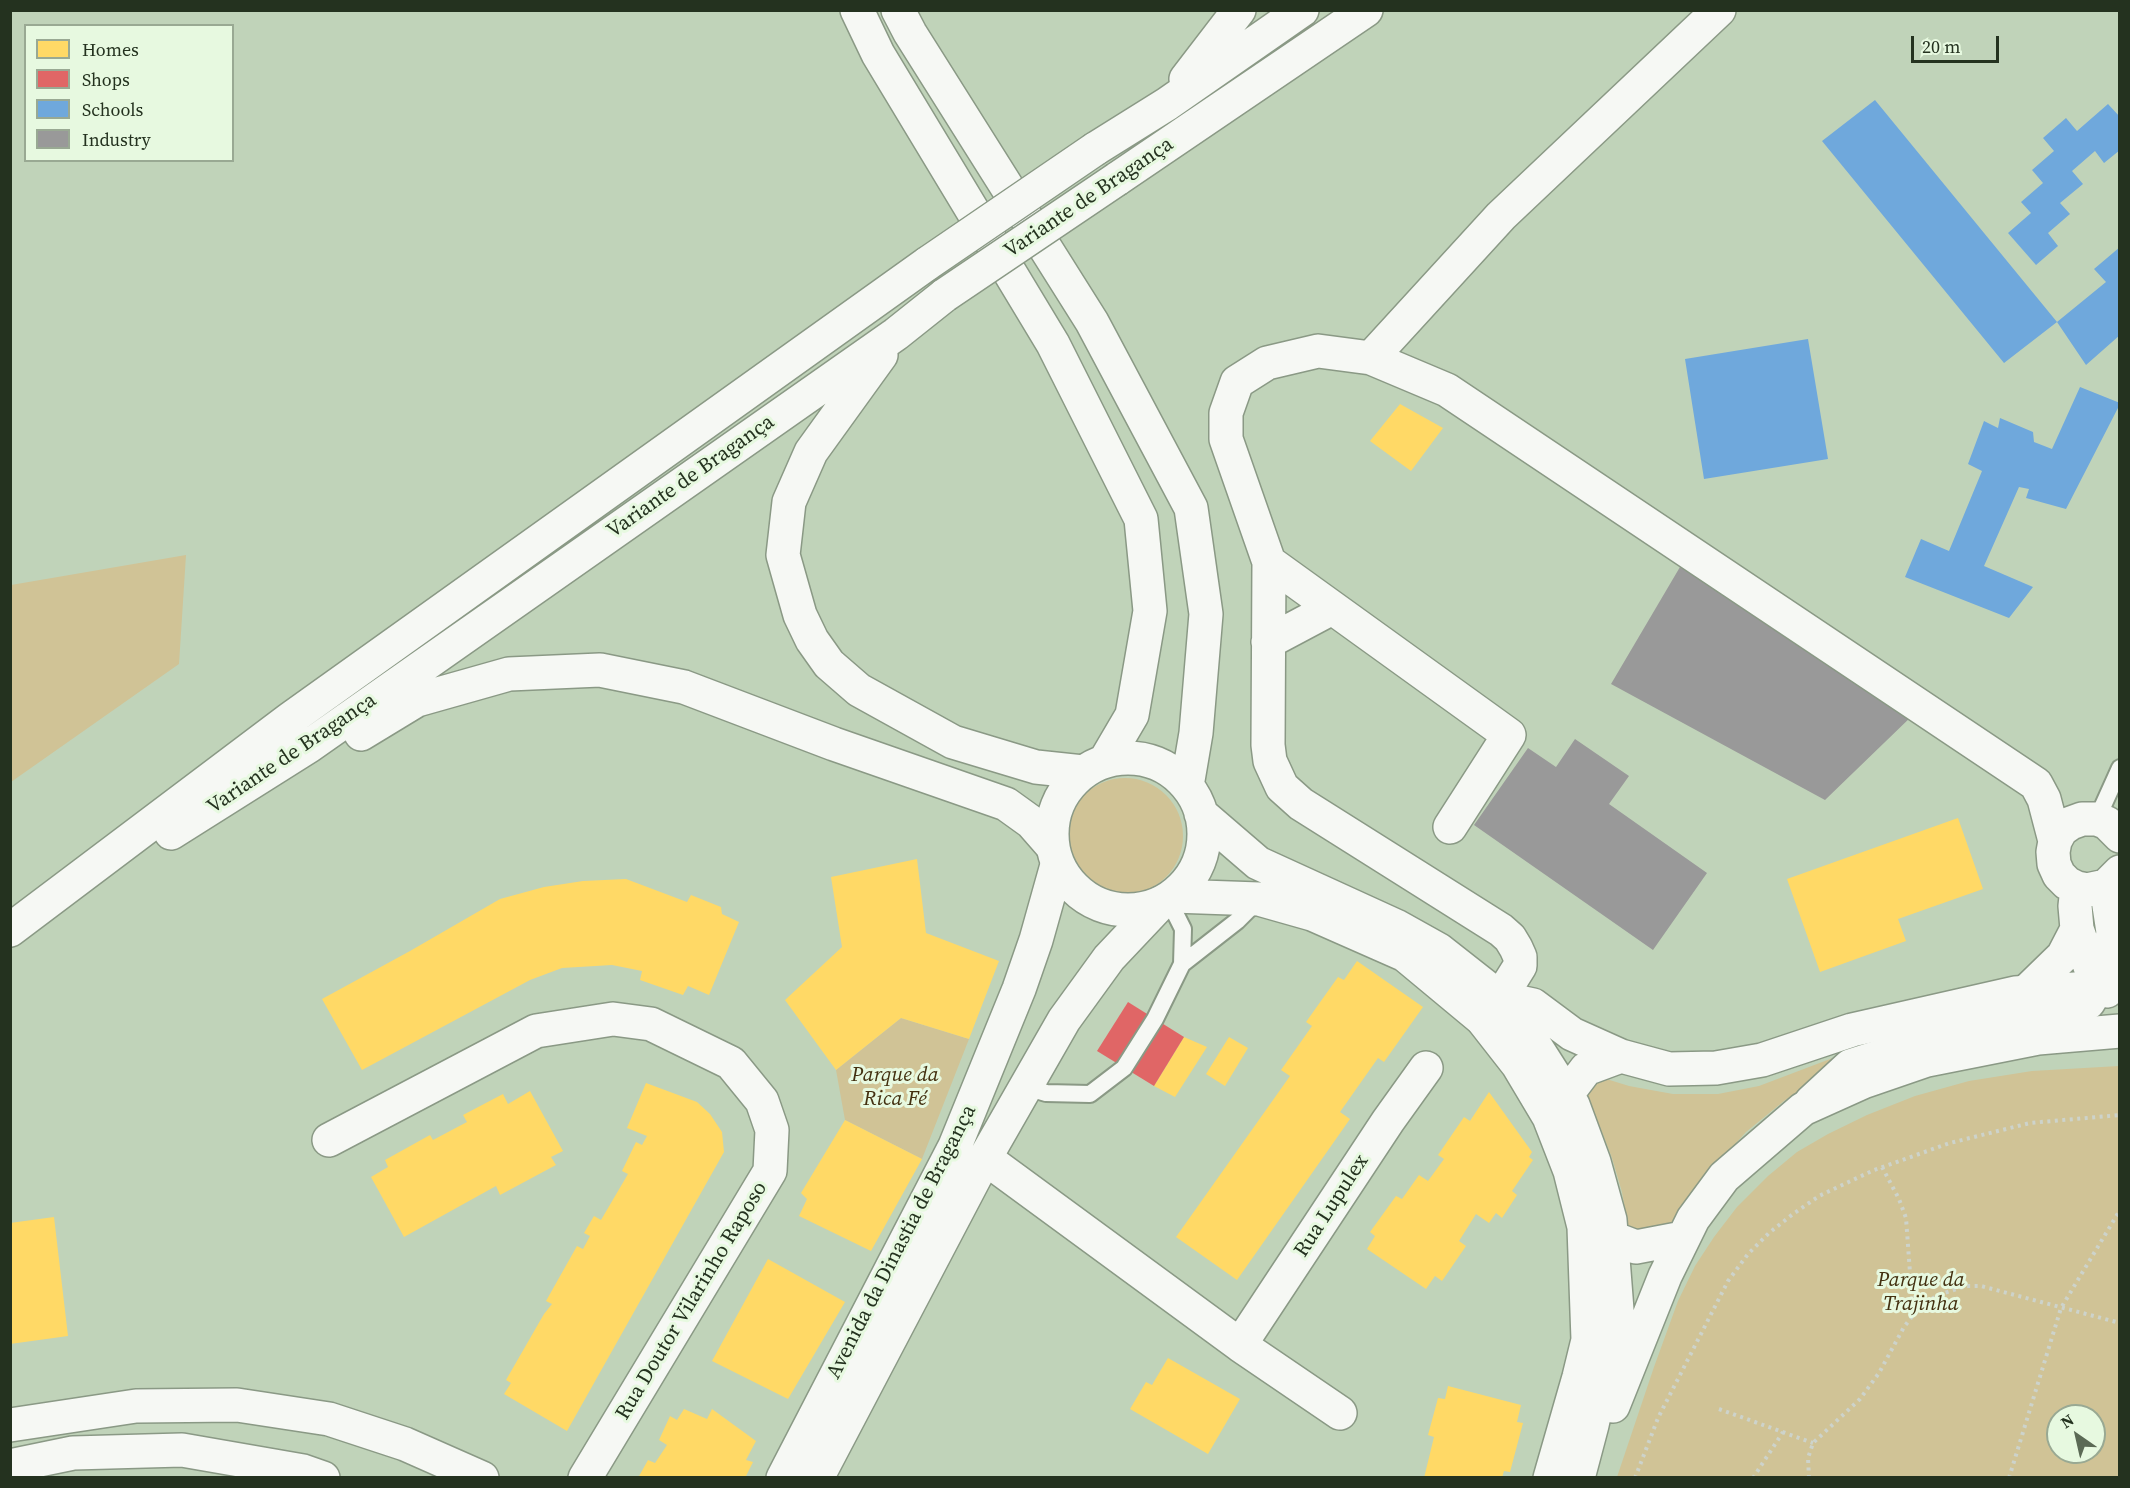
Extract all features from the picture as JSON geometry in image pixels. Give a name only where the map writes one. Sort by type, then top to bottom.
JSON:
[{"type":"main road","points":[[856,10],[878,54],[1053,344],[1141,519],[1150,611],[1132,714],[1094,767],[1068,787],[1057,805],[1052,825],[1054,855]]},
{"type":"main road","points":[[898,10],[910,33],[1092,322],[1191,508],[1206,614],[1196,733],[1194,800],[1204,837],[1200,859],[1189,879],[1167,899]]},
{"type":"main road","points":[[1167,104],[1239,10]]},
{"type":"main road","name":"Variante de Bragança","points":[[10,930],[290,719],[928,263],[1095,149],[1167,104],[1302,10]]},
{"type":"main road","name":"Variante de Bragança","points":[[10,936],[309,746],[896,334],[945,295],[1366,10]]},
{"type":"main road","points":[[1371,358],[1501,216],[1719,10]]},
{"type":"main road","points":[[896,334],[811,452],[789,502],[783,555],[800,615],[812,640],[829,664],[859,690],[953,742],[1036,767],[1094,767],[1128,758],[1150,761],[1171,771],[1194,800],[1258,862],[1396,926],[1439,951],[1491,1009],[1538,1050],[1558,1106]]},
{"type":"main road","points":[[1491,1009],[1520,966],[1520,957],[1510,938],[1301,804],[1282,787],[1270,761],[1268,745],[1269,562],[1226,439],[1227,412],[1237,382],[1267,363],[1317,351],[1371,358],[1447,390],[2040,791],[2054,791],[2100,825]]},
{"type":"main road","points":[[1269,562],[1509,735],[1450,827]]},
{"type":"main road","points":[[1268,642],[1332,608]]},
{"type":"main road","points":[[309,746],[338,747],[417,700],[509,674],[600,670],[684,687],[834,744],[1006,804],[1031,822],[1054,855],[1070,886],[1097,904],[1113,910],[1137,910],[1167,899],[1259,899],[1312,914],[1405,955],[1491,1009],[1533,1005],[1572,1034],[1621,1056],[1669,1069],[1716,1068],[1762,1060],[1852,1030],[2027,991],[2113,990]]},
{"type":"main road","points":[[2040,791],[2055,841]]},
{"type":"main road","points":[[2100,825],[2066,826],[2055,841],[2053,852],[2054,864],[2059,875],[2067,883],[2101,882]]},
{"type":"main road","name":"Avenida da Dinastia de Bragança","points":[[783,1478],[955,1146],[1019,989],[1036,940],[1054,855]]},
{"type":"main road","points":[[2101,882],[2075,906],[2077,929],[2093,975],[2113,990]]},
{"type":"main road","points":[[2101,882],[2116,938],[2107,973],[2113,990]]},
{"type":"main road","name":"Avenida da Dinastia de Bragança","points":[[817,1478],[985,1158],[1064,1020],[1103,966],[1167,899]]},
{"type":"main road","points":[[2027,991],[2064,956],[2077,929]]},
{"type":"main road","points":[[1026,1087],[1013,1072],[1012,1060],[1035,1007],[1040,983],[1036,940]]},
{"type":"main road","points":[[1592,1425],[1611,1412],[1665,1276],[1688,1229],[1724,1177],[1850,1066],[1960,1031],[2062,1015],[2113,990]]},
{"type":"main road","name":"Rua Doutor Vilarinho Raposo","points":[[329,1140],[536,1031],[613,1019],[651,1024],[730,1063],[762,1101],[772,1130],[770,1171],[585,1478]]},
{"type":"main road","points":[[1803,1109],[1863,1082],[1927,1060],[2038,1038],[2120,1031]]},
{"type":"main road","points":[[1558,1106],[1586,1069],[1621,1056]]},
{"type":"main road","name":"Rua Lupulex","points":[[1240,1345],[1388,1121],[1426,1068]]},
{"type":"main road","points":[[1550,1478],[1588,1340],[1598,1232],[1610,1220],[1594,1162],[1573,1105],[1558,1106]]},
{"type":"main road","points":[[985,1158],[1240,1345],[1340,1413]]},
{"type":"main road","points":[[1598,1232],[1636,1247],[1688,1229]]},
{"type":"main road","points":[[1578,1478],[1617,1310],[1598,1232]]},
{"type":"main road","points":[[10,1425],[136,1406],[237,1405],[329,1419],[405,1444],[482,1478]]},
{"type":"main road","points":[[10,1467],[73,1454],[182,1450],[303,1472],[323,1478]]},
{"type":"lane","points":[[2100,825],[2120,768]]},
{"type":"lane","points":[[1026,1087],[1046,1093],[1090,1094],[1124,1068],[1155,1019],[1182,964],[1183,929],[1167,899]]},
{"type":"lane","points":[[1182,964],[1237,921],[1259,899]]},
{"type":"path","points":[[1635,1478],[1658,1418],[1728,1281],[1748,1254],[1769,1233],[1819,1196],[1882,1167],[1950,1143],[1990,1132],[2048,1121],[2120,1115]]},
{"type":"path","points":[[1882,1167],[1906,1218],[1914,1314]]},
{"type":"path","points":[[2009,1478],[2061,1308],[2120,1210]]},
{"type":"path","points":[[1809,1478],[1808,1458],[1813,1443],[1850,1409],[1868,1388],[1914,1314],[1938,1295],[1966,1286],[1981,1286],[2120,1323]]},
{"type":"path","points":[[1719,1409],[1813,1443]]},
{"type":"path","points":[[1753,1478],[1783,1432]]},
{"type":"green space","points":[[186,555],[179,664],[11,782],[11,585]]},
{"type":"green space","points":[[1125,778],[1147,782],[1166,795],[1179,814],[1183,836],[1179,858],[1166,877],[1147,890],[1125,894],[1103,890],[1084,877],[1071,858],[1067,836],[1071,814],[1084,795],[1103,782]]},
{"type":"green space","name":"Parque da Rica Fé","points":[[901,1018],[969,1039],[922,1159],[845,1120],[836,1070]]},
{"type":"green space","points":[[1867,1045],[1784,1101],[1746,1132],[1719,1162],[1670,1230],[1651,1236],[1628,1228],[1622,1192],[1612,1158],[1582,1089],[1600,1077],[1629,1086],[1673,1094],[1718,1094],[1759,1086]]},
{"type":"green space","name":"Parque da Trajinha","points":[[2119,1066],[2119,1477],[1617,1477],[1678,1301],[1695,1266],[1737,1207],[1768,1176],[1797,1152],[1828,1134],[1867,1115],[1915,1096],[1969,1081],[2032,1071]]},
{"type":"building: Homes","points":[[1400,404],[1443,428],[1411,471],[1370,441]]},
{"type":"building: Homes","points":[[1958,818],[1983,889],[1898,919],[1906,941],[1820,972],[1787,879]]},
{"type":"building: Homes","points":[[917,859],[926,933],[999,961],[969,1039],[901,1018],[836,1070],[785,1000],[842,947],[831,877]]},
{"type":"building: Homes","points":[[626,879],[687,902],[691,895],[721,907],[722,914],[739,922],[709,995],[688,986],[683,995],[640,980],[642,971],[612,965],[562,968],[530,980],[362,1070],[322,999],[500,899],[544,887],[583,881]]},
{"type":"building: Homes","points":[[1357,961],[1423,1007],[1384,1062],[1378,1058],[1340,1112],[1350,1119],[1237,1280],[1176,1237],[1290,1076],[1281,1070],[1312,1026],[1306,1022],[1338,977],[1344,980]]},
{"type":"building: Homes","points":[[1184,1037],[1207,1047],[1175,1097],[1154,1086]]},
{"type":"building: Homes","points":[[1229,1037],[1248,1048],[1225,1086],[1206,1074]]},
{"type":"building: Homes","points":[[646,1083],[697,1102],[710,1114],[722,1132],[724,1152],[567,1431],[504,1394],[511,1383],[506,1380],[552,1304],[546,1301],[577,1246],[583,1249],[590,1236],[584,1233],[594,1216],[601,1220],[628,1174],[622,1171],[636,1142],[642,1145],[647,1136],[627,1128]]},
{"type":"building: Homes","points":[[530,1091],[563,1151],[551,1157],[556,1165],[500,1195],[496,1186],[404,1237],[371,1177],[388,1167],[385,1160],[430,1135],[433,1140],[467,1122],[463,1115],[503,1094],[508,1104]]},
{"type":"building: Homes","points":[[1489,1092],[1532,1152],[1529,1157],[1533,1160],[1512,1191],[1517,1195],[1502,1218],[1496,1213],[1489,1223],[1476,1214],[1459,1241],[1466,1246],[1442,1281],[1435,1276],[1426,1289],[1367,1249],[1375,1236],[1370,1232],[1396,1196],[1402,1199],[1419,1175],[1428,1181],[1444,1159],[1438,1155],[1464,1117],[1470,1121]]},
{"type":"building: Homes","points":[[845,1120],[922,1159],[871,1251],[799,1216],[807,1199],[801,1193]]},
{"type":"building: Homes","points":[[54,1217],[68,1336],[10,1344],[10,1223]]},
{"type":"building: Homes","points":[[768,1259],[845,1302],[788,1399],[712,1361]]},
{"type":"building: Homes","points":[[1168,1358],[1240,1399],[1208,1454],[1130,1409],[1146,1382],[1152,1385]]},
{"type":"building: Homes","points":[[1448,1386],[1521,1405],[1517,1422],[1523,1423],[1510,1472],[1504,1471],[1502,1478],[1424,1478],[1434,1437],[1428,1435],[1438,1398],[1445,1399]]},
{"type":"building: Homes","points":[[684,1409],[707,1419],[712,1409],[756,1441],[746,1460],[753,1462],[745,1478],[638,1478],[648,1460],[655,1463],[667,1445],[659,1440],[670,1416],[677,1420]]},
{"type":"building: Shops","points":[[1128,1002],[1184,1037],[1154,1086],[1097,1051]]},
{"type":"building: Schools","points":[[1875,100],[2057,322],[2004,363],[1822,141]]},
{"type":"building: Schools","points":[[2108,104],[2120,117],[2120,150],[2104,163],[2095,151],[2072,171],[2083,184],[2060,203],[2070,214],[2048,233],[2058,246],[2036,265],[2008,233],[2031,213],[2021,202],[2043,183],[2032,170],[2054,151],[2043,138],[2066,118],[2077,131]]},
{"type":"building: Schools","points":[[2120,247],[2120,335],[2086,365],[2057,322],[2106,282],[2094,269]]},
{"type":"building: Schools","points":[[1808,339],[1828,459],[1704,479],[1685,359]]},
{"type":"building: Schools","points":[[2080,387],[2120,404],[2066,509],[2026,498],[2029,489],[2019,487],[1984,566],[2033,587],[2009,618],[1905,577],[1921,539],[1949,551],[1982,471],[1968,464],[1984,421],[1998,428],[2000,418],[2033,432],[2034,442],[2052,449]]},
{"type":"building: Industry","points":[[1680,567],[1914,714],[1825,800],[1611,684]]},
{"type":"building: Industry","points":[[1575,739],[1629,776],[1609,804],[1707,873],[1653,950],[1474,825],[1528,748],[1556,767]]}]
